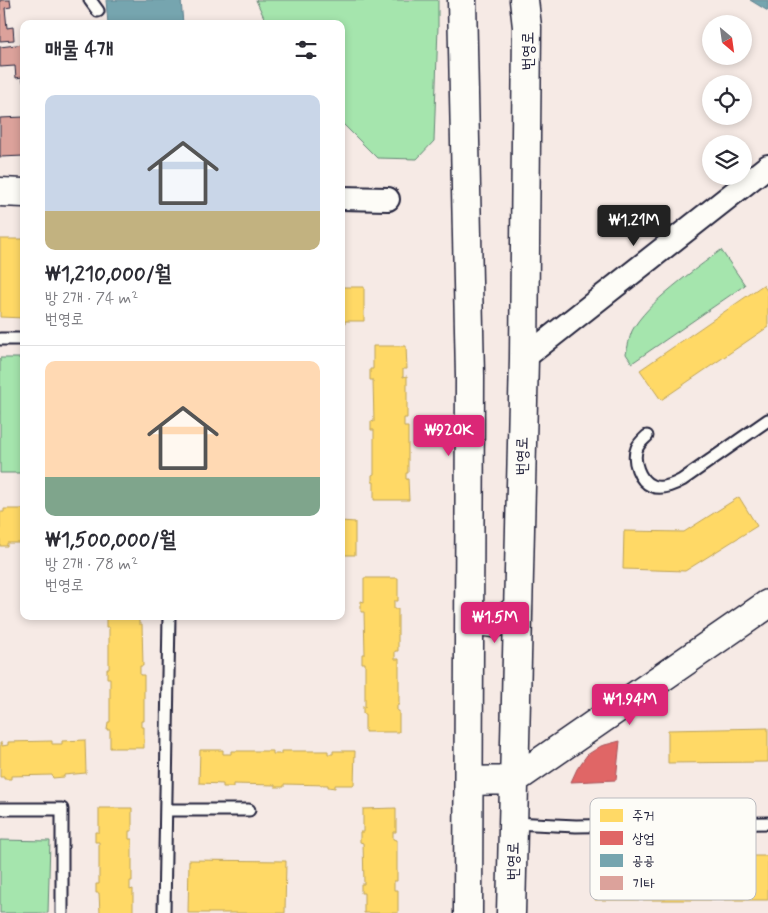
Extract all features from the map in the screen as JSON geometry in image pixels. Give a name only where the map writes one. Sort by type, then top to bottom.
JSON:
[{"type":"street","points":[[462,0],[470,376],[468,913]]},
{"type":"street","name":"번영로","points":[[511,913],[524,358],[527,26],[524,0]]},
{"type":"street","points":[[524,358],[768,166]]},
{"type":"street","points":[[0,192],[20,193]]},
{"type":"street","points":[[345,198],[388,199]]},
{"type":"street","points":[[469,781],[514,780],[768,604]]},
{"type":"street","points":[[470,612],[482,621],[492,623],[501,621],[518,607]]},
{"type":"lane","points":[[90,0],[98,11]]},
{"type":"lane","points":[[0,339],[20,339]]},
{"type":"lane","points":[[647,436],[635,450],[635,461],[645,482],[652,486],[662,487],[673,485],[682,480],[768,420]]},
{"type":"lane","points":[[164,913],[169,620]]},
{"type":"lane","points":[[0,809],[62,809],[62,913]]},
{"type":"lane","points":[[166,810],[249,810]]},
{"type":"lane","points":[[513,823],[590,826]]},
{"type":"green space","points":[[256,0],[438,0],[434,141],[417,159],[377,158],[345,126],[345,20],[265,20]]},
{"type":"green space","points":[[721,250],[745,285],[632,363],[626,354],[632,331],[639,320],[672,287]]},
{"type":"green space","points":[[0,358],[20,358],[20,473],[0,473]]},
{"type":"green space","points":[[0,840],[50,841],[48,913],[0,913]]},
{"type":"building: 주거","points":[[0,239],[20,239],[20,318],[0,317]]},
{"type":"building: 주거","points":[[763,285],[768,292],[768,327],[661,400],[640,370]]},
{"type":"building: 주거","points":[[345,287],[364,287],[364,321],[345,321]]},
{"type":"building: 주거","points":[[373,346],[406,346],[407,369],[403,369],[403,377],[407,376],[407,418],[404,418],[404,427],[408,427],[408,473],[406,473],[406,479],[408,479],[409,500],[374,500],[372,475],[374,474],[374,430],[371,430],[371,421],[374,422],[373,380],[370,380],[370,369],[373,369]]},
{"type":"building: 주거","points":[[739,497],[757,526],[685,571],[623,569],[624,531],[684,532]]},
{"type":"building: 주거","points":[[4,509],[20,509],[20,543],[7,543],[7,546],[0,546],[0,512],[4,512]]},
{"type":"building: 주거","points":[[345,521],[355,522],[355,555],[345,555]]},
{"type":"building: 주거","points":[[364,578],[398,578],[398,601],[394,601],[394,609],[398,609],[398,651],[395,651],[395,659],[399,659],[399,705],[397,705],[397,711],[399,711],[399,732],[365,732],[363,706],[365,707],[365,663],[362,663],[362,654],[365,654],[364,612],[361,612],[361,601],[364,602]]},
{"type":"building: 주거","points":[[106,620],[139,620],[139,624],[142,624],[143,666],[140,666],[140,675],[144,675],[144,721],[141,721],[141,727],[144,727],[144,748],[110,748],[110,730],[107,730],[108,722],[110,722],[110,678],[107,678],[107,669],[109,669],[109,627],[106,627]]},
{"type":"building: 주거","points":[[768,728],[768,762],[668,763],[668,730]]},
{"type":"building: 주거","points":[[85,740],[86,773],[53,778],[52,775],[11,776],[11,779],[0,777],[0,743],[2,743],[2,746],[8,745],[8,742],[52,741],[52,744],[62,744],[62,741]]},
{"type":"building: 주거","points":[[200,750],[223,750],[223,754],[231,754],[231,751],[273,751],[273,754],[281,754],[281,751],[328,751],[328,754],[333,754],[333,751],[355,751],[354,785],[335,785],[335,788],[328,787],[328,785],[284,784],[284,787],[275,787],[275,785],[233,784],[233,787],[223,787],[223,784],[199,783]]},
{"type":"building: 주거","points":[[99,808],[132,808],[132,831],[129,831],[129,839],[132,839],[132,881],[130,881],[130,890],[133,889],[133,913],[100,913],[99,893],[96,893],[96,884],[99,884],[99,842],[95,842],[95,832],[99,832]]},
{"type":"building: 주거","points":[[396,808],[396,832],[393,832],[393,839],[397,840],[397,881],[394,881],[394,890],[398,890],[398,913],[364,913],[364,893],[361,893],[361,884],[364,884],[363,843],[360,842],[360,832],[363,832],[363,809]]},
{"type":"building: 주거","points":[[756,856],[768,856],[768,900],[756,900]]},
{"type":"building: 주거","points":[[189,860],[286,861],[285,913],[188,913]]},
{"type":"building: 상업","points":[[620,741],[616,780],[571,782],[587,755],[601,746]]},
{"type":"building: 공공","points":[[106,0],[181,0],[183,20],[108,20]]},
{"type":"building: 공공","points":[[750,0],[768,0],[768,11]]},
{"type":"building: 기타","points":[[0,0],[10,0],[11,7],[5,8],[7,28],[13,27],[14,40],[0,41]]},
{"type":"building: 기타","points":[[20,44],[20,77],[16,78],[15,66],[0,67],[0,47]]},
{"type":"building: 기타","points":[[20,117],[20,156],[0,157],[0,118]]}]
